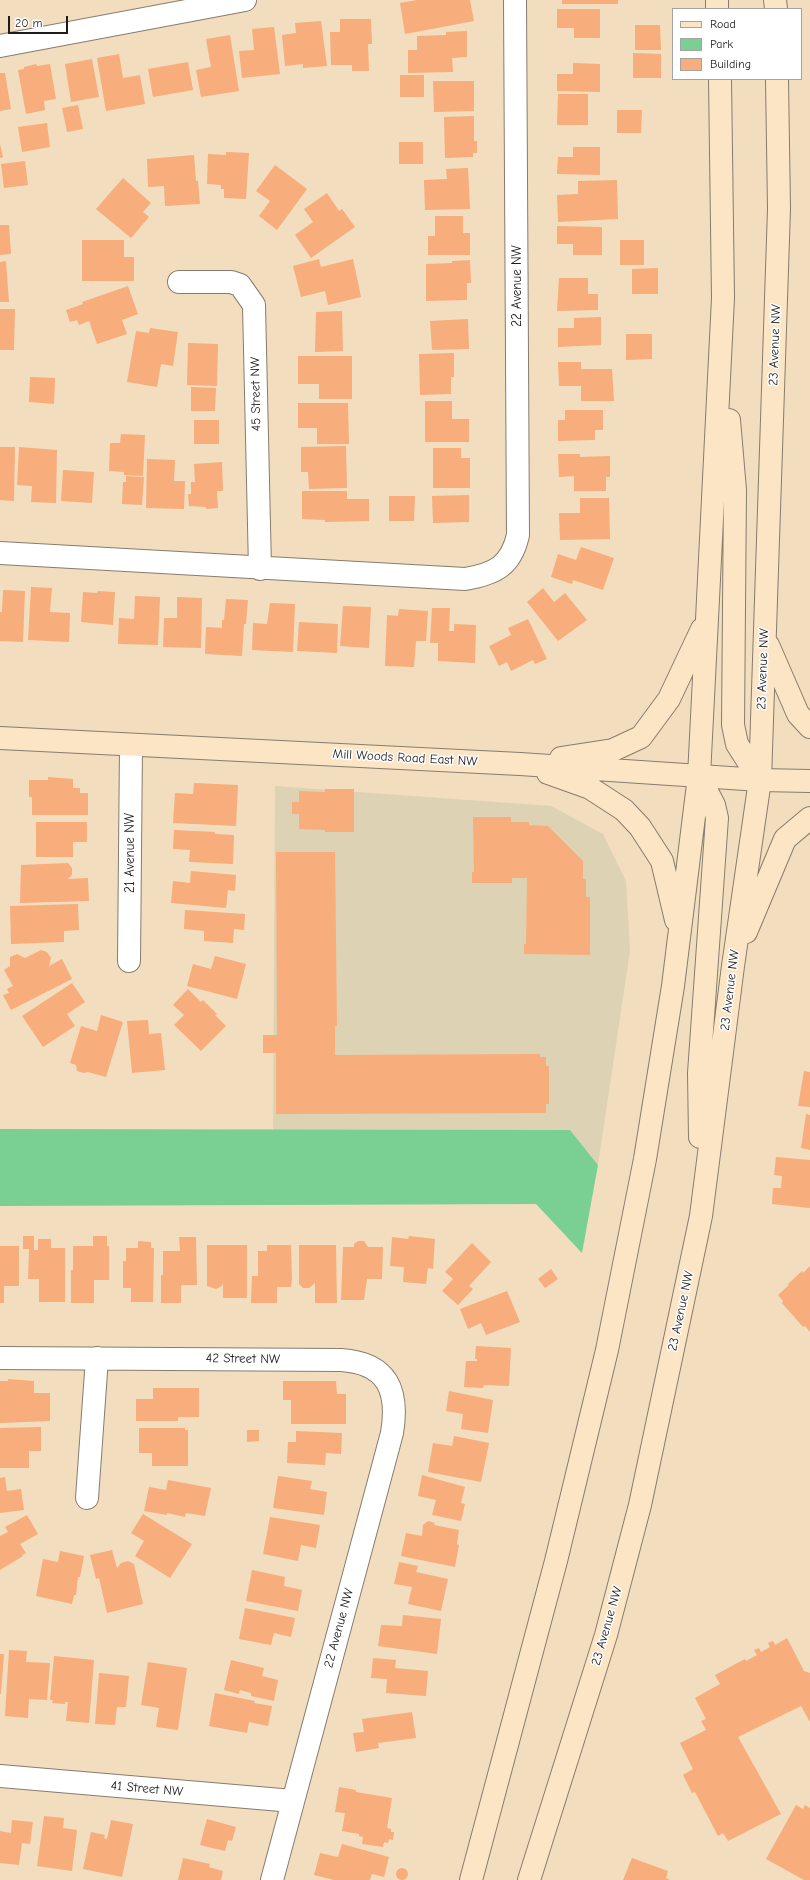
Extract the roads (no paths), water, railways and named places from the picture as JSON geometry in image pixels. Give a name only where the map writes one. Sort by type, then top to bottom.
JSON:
[{"type":"main road","points":[[471,1880],[556,1561],[607,1350],[647,1152],[674,986],[699,776],[721,344],[723,223],[720,80]]},
{"type":"main road","name":"23 Avenue NW","points":[[529,1880],[606,1635],[640,1505],[701,1216],[733,966],[760,780],[779,209],[777,80]]},
{"type":"main road","points":[[721,344],[735,490],[733,725],[737,744],[760,780]]},
{"type":"main road","points":[[765,618],[768,645],[779,672],[798,714],[810,727]]},
{"type":"main road","points":[[520,764],[613,750],[641,737],[669,699],[707,619]]},
{"type":"main road","name":"Mill Woods Road East NW","points":[[0,738],[520,764],[760,780],[810,781]]},
{"type":"main road","points":[[520,764],[590,788],[624,810],[640,827],[662,861],[680,936]]},
{"type":"main road","points":[[699,776],[714,805],[717,818],[698,1073],[701,1216]]},
{"type":"main road","points":[[733,966],[785,839],[810,818]]},
{"type":"street","points":[[0,46],[244,0]]},
{"type":"street","name":"22 Avenue NW","points":[[260,569],[465,579],[491,573],[502,566],[509,559],[515,548],[518,534],[516,0]]},
{"type":"street","name":"45 Street NW","points":[[180,282],[231,282],[240,285],[254,305],[260,569]]},
{"type":"street","points":[[0,554],[260,569]]},
{"type":"street","name":"21 Avenue NW","points":[[129,961],[131,745]]},
{"type":"street","name":"42 Street NW","points":[[0,1358],[354,1361],[369,1365],[385,1377]]},
{"type":"street","points":[[87,1498],[97,1358]]},
{"type":"street","name":"22 Avenue NW","points":[[272,1880],[392,1433],[395,1416],[390,1387],[385,1377]]},
{"type":"street","name":"41 Street NW","points":[[0,1776],[293,1800]]}]
